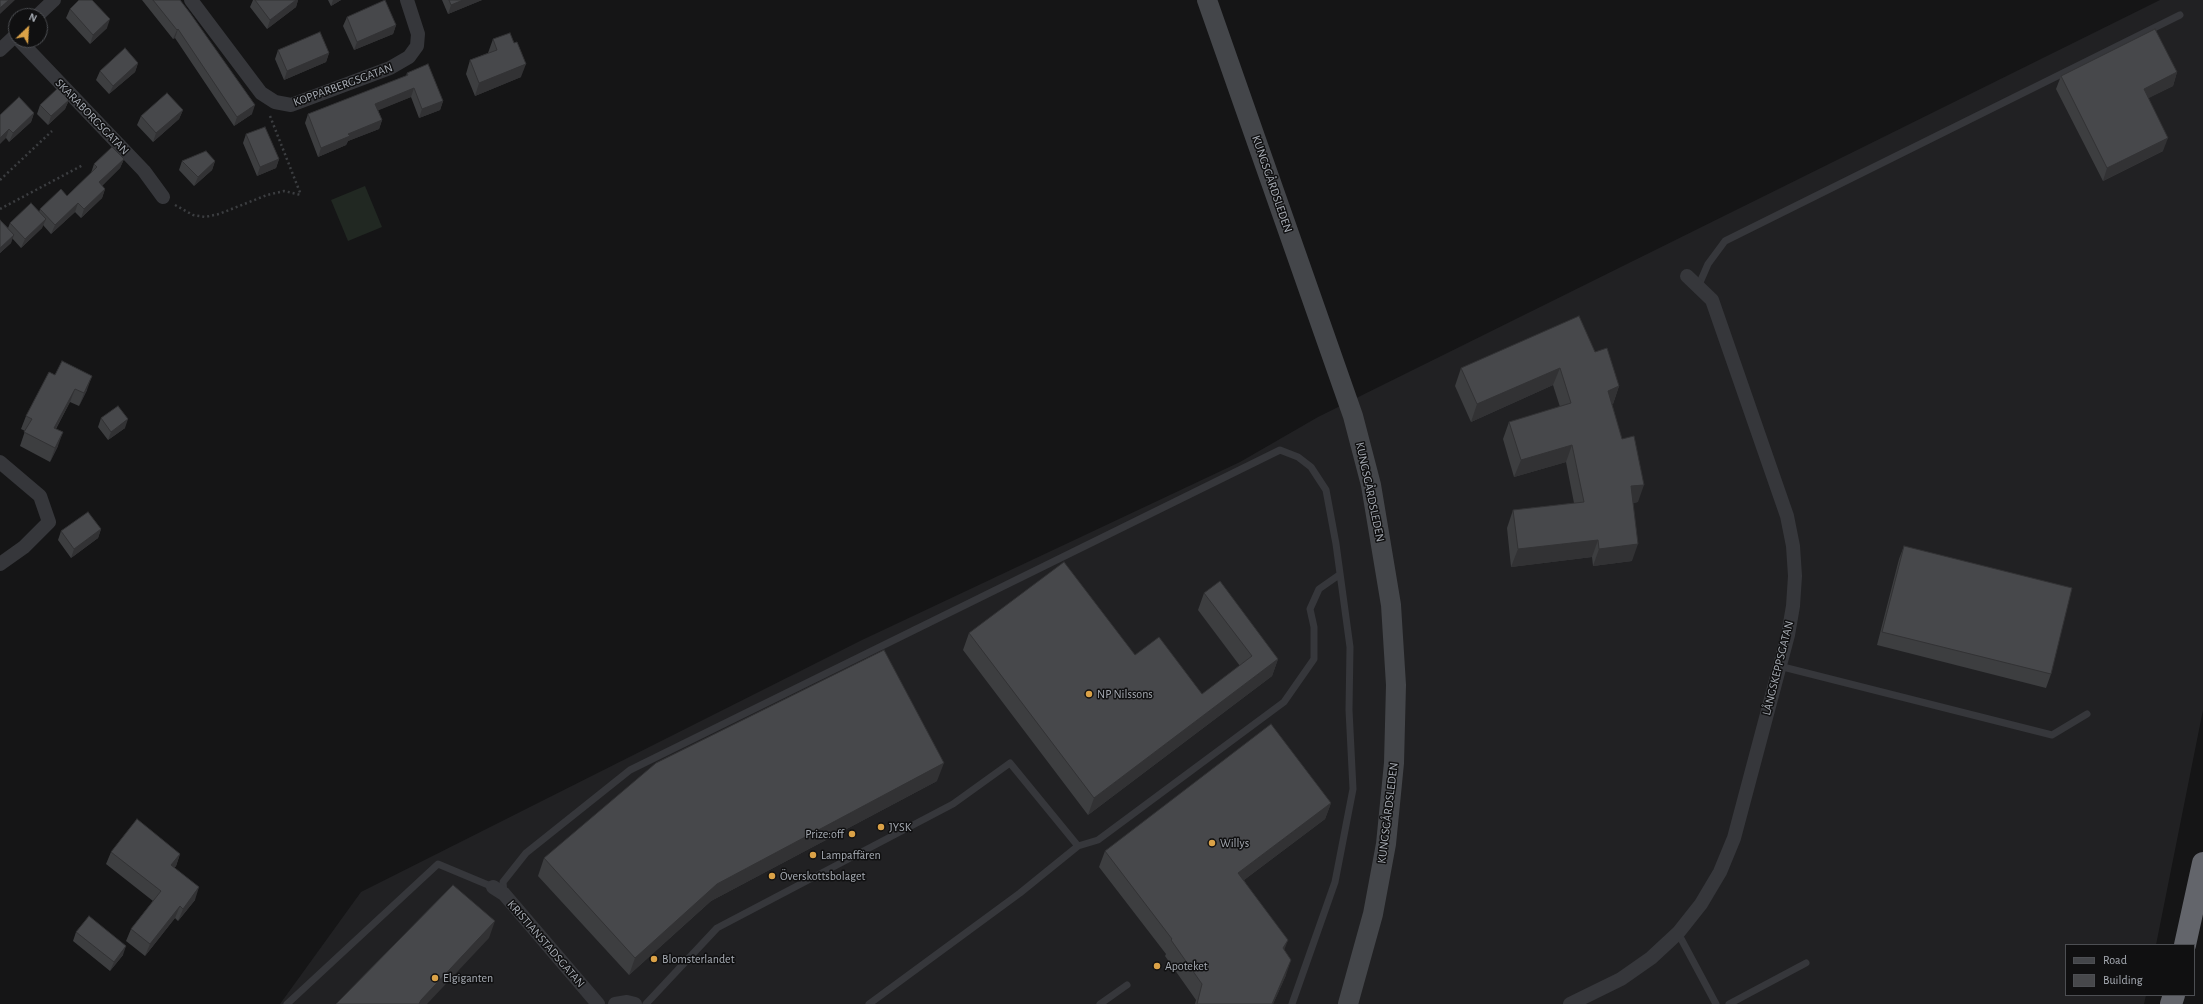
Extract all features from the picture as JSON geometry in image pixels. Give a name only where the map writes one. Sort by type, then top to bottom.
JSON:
[{"type":"highway","points":[[2185,944],[2203,863]]},
{"type":"main road","name":"KUNGSGÅRDSLEDEN","points":[[1207,0],[1353,416],[1371,485],[1391,605],[1396,685],[1394,763],[1386,844],[1373,914],[1348,1004]]},
{"type":"street","points":[[46,8],[54,0]]},
{"type":"street","name":"KOPPARBERGSGATAN","points":[[191,0],[261,93],[275,102],[291,106],[399,64],[409,57],[417,46],[418,34],[417,25],[407,0]]},
{"type":"street","points":[[0,50],[8,44]]},
{"type":"street","name":"SKARABORGSGATAN","points":[[27,48],[144,171],[163,197]]},
{"type":"street","name":"LÅNGSKEPPSGATAN","points":[[1570,1004],[1621,979],[1652,958],[1678,933],[1705,898],[1720,872],[1734,838],[1788,635],[1793,606],[1794,561],[1787,516],[1712,300],[1687,276]]},
{"type":"street","points":[[0,462],[40,496],[49,522],[24,547],[0,564]]},
{"type":"street","name":"KRISTIANSTADSGATAN","points":[[498,890],[598,1004]]},
{"type":"street","points":[[615,1004],[627,1002],[635,1004]]},
{"type":"lane","points":[[1698,286],[1708,264],[1725,241],[2180,15]]},
{"type":"lane","points":[[287,1004],[438,864],[498,890],[526,853],[630,770],[1280,450],[1298,457],[1311,467],[1326,490],[1336,544],[1339,575],[1350,647],[1349,710],[1353,789],[1335,882],[1292,1004]]},
{"type":"lane","points":[[869,1004],[1020,892],[1078,846],[1098,840],[1284,702],[1314,659],[1314,627],[1310,609],[1319,589],[1339,575]]},
{"type":"lane","points":[[1779,666],[2052,735],[2087,714]]},
{"type":"lane","points":[[646,1004],[717,928],[953,804],[1010,763],[1078,846]]},
{"type":"lane","points":[[1678,933],[1716,1004]]},
{"type":"lane","points":[[1729,1004],[1806,964]]},
{"type":"lane","points":[[1100,1004],[1127,985]]},
{"type":"path","points":[[163,197],[186,212],[205,217],[220,214],[267,195],[284,192],[301,195],[261,93]]},
{"type":"path","points":[[0,180],[52,132]]},
{"type":"path","points":[[0,209],[83,165]]},
{"type":"shaded area","points":[[2160,0],[2203,0],[2203,710],[2156,944],[2065,944],[2065,996],[2146,996],[2144,1004],[280,1004],[361,892],[862,640],[1240,462],[1318,417]]},
{"type":"shaded area","points":[[365,186],[382,227],[348,241],[331,200]]},
{"type":"building","points":[[0,0],[9,0],[0,8]]},
{"type":"building","points":[[79,0],[92,0],[110,19],[93,35],[70,9]]},
{"type":"building","points":[[153,0],[180,0],[255,105],[237,117],[178,29],[177,30]]},
{"type":"building","points":[[255,0],[296,0],[270,20]]},
{"type":"building","points":[[385,0],[396,25],[357,42],[347,17]]},
{"type":"building","points":[[449,0],[463,0],[451,5]]},
{"type":"building","points":[[2155,29],[2177,72],[2144,89],[2168,138],[2107,168],[2061,76]]},
{"type":"building","points":[[320,32],[329,53],[287,71],[278,50]]},
{"type":"building","points":[[510,33],[514,43],[517,42],[526,64],[479,83],[470,60],[497,50],[493,39]]},
{"type":"building","points":[[125,48],[138,63],[113,86],[100,71]]},
{"type":"building","points":[[428,64],[443,101],[422,109],[414,88],[375,104],[382,120],[348,134],[350,136],[321,148],[308,114],[408,75],[407,73]]},
{"type":"building","points":[[58,88],[69,100],[51,116],[40,105]]},
{"type":"building","points":[[167,93],[183,110],[156,133],[141,116]]},
{"type":"building","points":[[19,97],[34,113],[13,133],[9,129],[0,138],[0,115]]},
{"type":"building","points":[[265,127],[279,159],[260,167],[246,134]]},
{"type":"building","points":[[112,147],[124,159],[99,182],[105,189],[84,209],[78,203],[55,225],[40,209],[61,189],[67,196],[97,167],[94,164]]},
{"type":"building","points":[[206,151],[215,161],[198,177],[182,161]]},
{"type":"building","points":[[31,203],[46,219],[25,239],[10,223]]},
{"type":"building","points":[[0,220],[14,235],[0,248]]},
{"type":"building","points":[[1579,316],[1595,352],[1607,348],[1619,386],[1608,391],[1622,439],[1634,436],[1644,485],[1631,486],[1638,544],[1599,549],[1598,540],[1518,549],[1513,510],[1584,502],[1572,445],[1521,460],[1509,422],[1571,403],[1560,368],[1477,404],[1461,368]]},
{"type":"building","points":[[62,361],[92,376],[84,393],[75,389],[54,428],[63,432],[55,448],[24,432],[32,419],[26,416],[49,372],[55,375]]},
{"type":"building","points":[[118,406],[128,419],[111,432],[101,418]]},
{"type":"building","points":[[88,512],[101,529],[74,549],[61,531]]},
{"type":"building","points":[[1904,546],[2072,588],[2051,674],[1882,632]]},
{"type":"building","name":"NP Nilssons","points":[[1064,562],[1135,655],[1159,637],[1202,694],[1252,656],[1204,593],[1220,581],[1278,659],[1094,798],[969,633]]},
{"type":"building","points":[[884,650],[944,763],[717,884],[635,958],[544,858],[656,763]]},
{"type":"building","points":[[1271,724],[1331,803],[1238,873],[1288,940],[1283,948],[1291,960],[1272,1004],[1197,1004],[1202,984],[1171,940],[1172,939],[1105,851]]},
{"type":"building","points":[[137,819],[180,854],[171,865],[199,887],[183,909],[180,906],[150,944],[131,929],[161,891],[111,852]]},
{"type":"building","points":[[453,885],[495,921],[421,1000],[419,1004],[336,1004]]},
{"type":"building","points":[[89,916],[126,946],[114,962],[76,932]]},
{"type":"place","name":"NP Nilssons","points":[[1089,694]]},
{"type":"place","name":"JYSK","points":[[881,827]]},
{"type":"place","name":"Prize:off","points":[[852,834]]},
{"type":"place","name":"Willys","points":[[1212,843]]},
{"type":"place","name":"Lampaffären","points":[[813,855]]},
{"type":"place","name":"Överskottsbolaget","points":[[772,876]]},
{"type":"place","name":"Blomsterlandet","points":[[654,959]]},
{"type":"place","name":"Apoteket","points":[[1157,966]]},
{"type":"place","name":"Elgiganten","points":[[435,978]]}]
